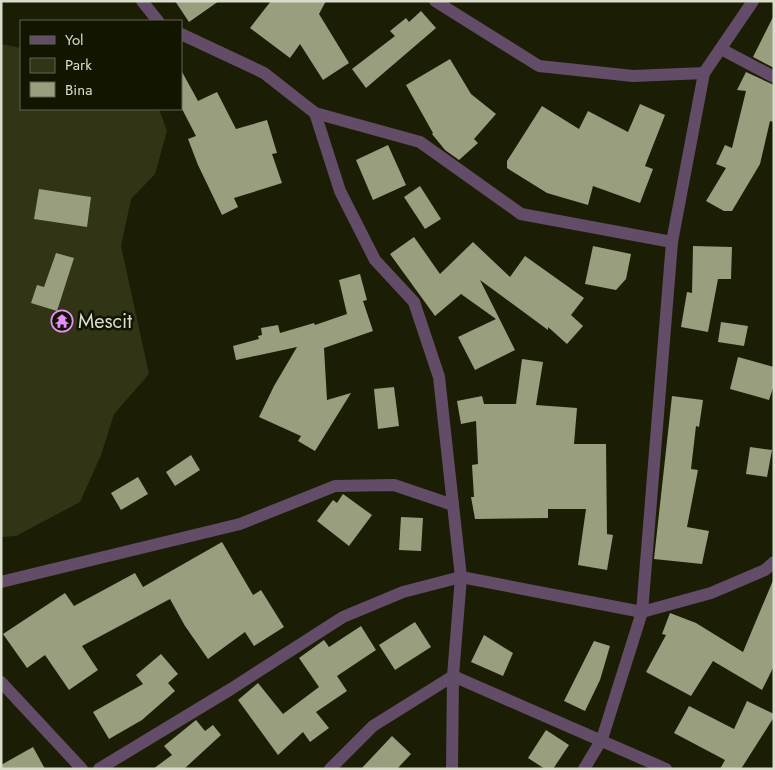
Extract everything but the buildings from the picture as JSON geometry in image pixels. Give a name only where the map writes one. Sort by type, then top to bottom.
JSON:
[{"type":"street","points":[[142,1],[157,20]]},
{"type":"street","points":[[435,1],[539,66],[633,76],[704,73]]},
{"type":"street","points":[[584,769],[602,739],[642,612],[672,242],[704,73],[753,1]]},
{"type":"street","points":[[182,34],[264,73],[315,113],[420,142],[521,214],[672,242]]},
{"type":"street","points":[[720,48],[774,77]]},
{"type":"street","points":[[315,113],[340,191],[375,260],[414,302],[439,377],[461,577],[453,676],[452,769]]},
{"type":"street","points":[[1,582],[240,524],[335,486],[394,486],[453,505]]},
{"type":"street","points":[[99,769],[231,689],[343,617],[403,592],[461,577],[642,612],[711,593],[771,568]]},
{"type":"street","points":[[453,676],[602,739],[666,769]]},
{"type":"street","points":[[330,769],[373,726],[453,676]]},
{"type":"street","points":[[1,682],[82,769]]},
{"type":"green space","points":[[1,44],[20,48],[20,110],[159,110],[167,131],[155,174],[131,199],[121,246],[149,374],[114,414],[101,455],[80,502],[16,536],[1,537]]},
{"type":"place","name":"Mescit","points":[[62,321]]}]
